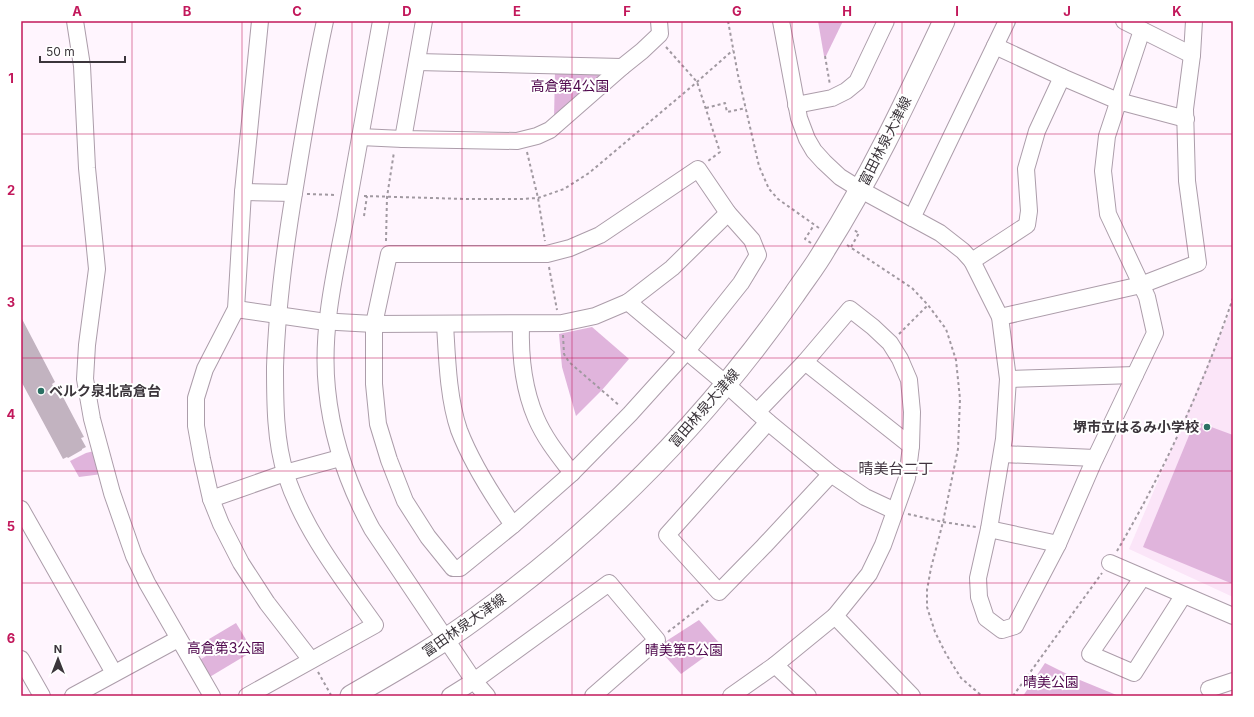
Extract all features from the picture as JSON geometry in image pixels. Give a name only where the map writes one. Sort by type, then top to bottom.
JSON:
[{"type":"main road","name":"富田林泉大津線","points":[[351,696],[425,653],[475,619],[523,583],[583,532],[635,484],[680,437],[726,384],[770,329],[825,251],[891,134],[944,21]]},
{"type":"street","points":[[75,21],[82,66],[87,168],[97,269],[87,345],[85,379],[92,419],[112,493],[134,556],[178,639],[212,696]]},
{"type":"street","points":[[260,21],[243,192],[236,309],[204,369],[196,398],[196,426],[211,499],[221,524],[241,563],[267,603],[311,660]]},
{"type":"street","points":[[247,696],[374,625],[315,539],[285,473],[278,436],[275,392],[276,345],[284,254],[311,88],[325,21]]},
{"type":"street","points":[[381,21],[334,278],[328,322],[326,354],[327,389],[340,458],[356,498],[372,529],[474,681],[486,696]]},
{"type":"street","points":[[400,139],[417,62],[424,21]]},
{"type":"street","points":[[360,137],[517,142],[537,136],[550,130],[657,37],[660,34],[659,21]]},
{"type":"street","points":[[781,21],[799,118],[807,139],[814,151],[840,177],[860,190],[940,233],[963,251],[972,261],[1000,317],[1008,379],[1002,454],[989,529],[978,578],[979,597],[986,618],[1002,630],[1015,626],[1058,544],[1095,458],[1155,333],[1146,297],[1108,214],[1103,171],[1108,136],[1142,30]]},
{"type":"street","points":[[796,105],[832,98],[846,92],[857,82],[886,21]]},
{"type":"street","points":[[912,218],[1007,21]]},
{"type":"street","points":[[1124,21],[1192,55]]},
{"type":"street","points":[[1000,317],[1141,285],[1198,263],[1187,181],[1186,109],[1194,21]]},
{"type":"street","points":[[995,46],[1118,101],[1186,119]]},
{"type":"street","points":[[417,62],[622,67]]},
{"type":"street","points":[[972,261],[1027,225],[1029,211],[1026,169],[1037,131],[1062,77]]},
{"type":"street","points":[[698,169],[728,213],[752,240],[758,255],[741,284],[686,352],[630,414],[572,473],[513,525],[460,568],[453,568],[428,537],[405,501],[389,460],[378,424],[374,384],[374,324],[389,254],[547,254],[570,248],[600,235],[698,169]]},
{"type":"street","points":[[243,192],[294,193]]},
{"type":"street","points":[[236,309],[328,322],[374,324],[562,323],[595,316],[628,302],[672,268],[728,213]]},
{"type":"street","points":[[628,302],[831,474],[865,496],[895,511]]},
{"type":"street","points":[[732,696],[775,665],[835,616],[869,574],[883,545],[907,478],[911,446],[912,412],[909,380],[900,358],[890,343],[850,309],[805,362],[763,417],[667,535],[719,592],[831,474]]},
{"type":"street","points":[[445,324],[449,381],[459,428],[474,464],[494,498],[513,525]]},
{"type":"street","points":[[521,324],[520,343],[528,392],[536,419],[554,450],[572,473]]},
{"type":"street","points":[[805,362],[911,446]]},
{"type":"street","points":[[1008,379],[1134,375]]},
{"type":"street","points":[[1002,454],[1095,458]]},
{"type":"street","points":[[211,499],[285,473],[340,458]]},
{"type":"street","points":[[21,509],[114,674]]},
{"type":"street","points":[[989,529],[1058,544]]},
{"type":"street","points":[[1110,563],[1183,596],[1233,616]]},
{"type":"street","points":[[1142,578],[1090,654],[1134,673],[1183,596]]},
{"type":"street","points":[[450,696],[474,681],[609,583],[657,640],[593,696]]},
{"type":"street","points":[[835,616],[912,696]]},
{"type":"street","points":[[73,696],[178,639]]},
{"type":"street","points":[[21,659],[42,696]]},
{"type":"street","points":[[775,665],[808,696]]},
{"type":"street","points":[[1209,689],[1233,681]]},
{"type":"path","points":[[728,21],[759,166],[769,189],[778,199],[819,228]]},
{"type":"path","points":[[657,37],[698,82],[720,152],[698,169]]},
{"type":"path","points":[[364,216],[366,196],[466,199],[538,198],[564,189],[589,174],[698,82],[733,50]]},
{"type":"path","points":[[825,56],[832,98]]},
{"type":"path","points":[[706,108],[725,103],[727,112],[746,108]]},
{"type":"path","points":[[389,254],[386,249],[388,197],[400,139]]},
{"type":"path","points":[[524,140],[538,198]]},
{"type":"path","points":[[294,193],[332,195]]},
{"type":"path","points":[[813,244],[805,239],[814,225]]},
{"type":"path","points":[[851,247],[859,233],[853,229]]},
{"type":"path","points":[[847,245],[912,288],[946,329],[956,360],[960,399],[958,449],[943,522],[931,568],[927,590],[928,608],[935,632],[961,678],[982,696]]},
{"type":"path","points":[[1013,696],[1110,563],[1140,511],[1192,404],[1219,340],[1233,298]]},
{"type":"path","points":[[890,343],[928,306]]},
{"type":"path","points":[[562,323],[564,354],[569,362],[630,414]]},
{"type":"path","points":[[895,511],[943,522],[989,529]]},
{"type":"path","points":[[657,640],[719,592]]},
{"type":"path","points":[[311,660],[331,695]]},
{"type":"shaded area","name":"堺市立はるみ小学校","points":[[1233,305],[1233,597],[1129,549]]},
{"type":"shaded area","points":[[199,645],[206,656],[198,661],[191,650]]},
{"type":"green space","points":[[818,21],[843,21],[826,56],[824,56]]},
{"type":"green space","name":"高倉第4公園","points":[[555,71],[605,72],[554,119]]},
{"type":"green space","points":[[592,327],[629,359],[602,390],[576,416],[562,367],[559,334]]},
{"type":"green space","name":"堺市立はるみ小学校","points":[[1195,421],[1233,435],[1233,584],[1143,547]]},
{"type":"green space","points":[[94,451],[102,474],[79,477],[70,461],[86,453]]},
{"type":"green space","name":"晴美第5公園","points":[[699,620],[721,645],[681,674],[657,647]]},
{"type":"green space","name":"高倉第3公園","points":[[236,623],[253,651],[208,678],[198,661],[206,656],[199,645]]},
{"type":"green space","name":"晴美公園","points":[[1045,663],[1075,678],[1119,696],[1023,696]]},
{"type":"building","name":"ベルク泉北高倉台","points":[[21,317],[55,382],[52,384],[60,399],[63,397],[84,437],[81,438],[86,447],[68,458],[63,459],[21,381]]},
{"type":"place","name":"ベルク泉北高倉台","points":[[41,391]]},
{"type":"place","name":"堺市立はるみ小学校","points":[[1207,427]]},
{"type":"district","name":"晴美台二丁","points":[[896,469]]}]
